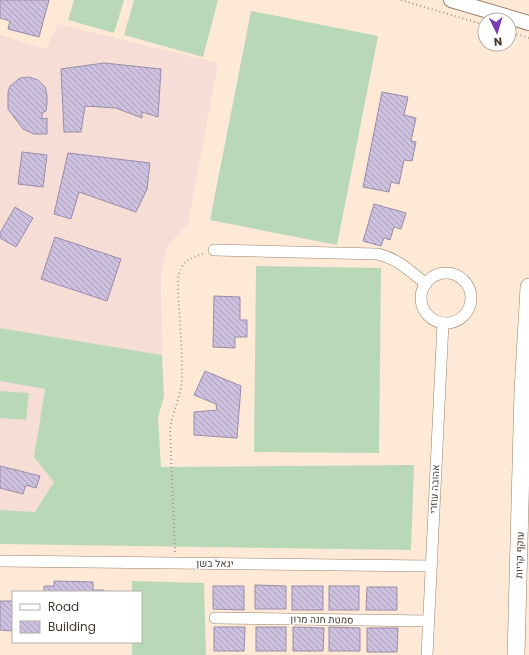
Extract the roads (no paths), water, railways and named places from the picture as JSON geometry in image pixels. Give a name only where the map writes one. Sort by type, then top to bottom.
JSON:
[{"type":"highway","name":"עוקף קריות","points":[[516,655],[523,399],[529,287]]},
{"type":"main road","points":[[451,0],[529,23]]},
{"type":"street","points":[[214,250],[377,254],[393,258],[400,262],[426,284]]},
{"type":"street","points":[[447,273],[458,276],[468,284],[471,300],[465,314],[459,320],[443,323],[435,320],[424,308],[422,292],[426,284],[431,278],[447,273]]},
{"type":"street","name":"אהובה עוזרי","points":[[427,655],[430,566],[443,323]]},
{"type":"street","name":"יגאל בשן","points":[[0,561],[430,566]]},
{"type":"street","name":"סמטת חנה מרון","points":[[215,618],[428,621]]}]
